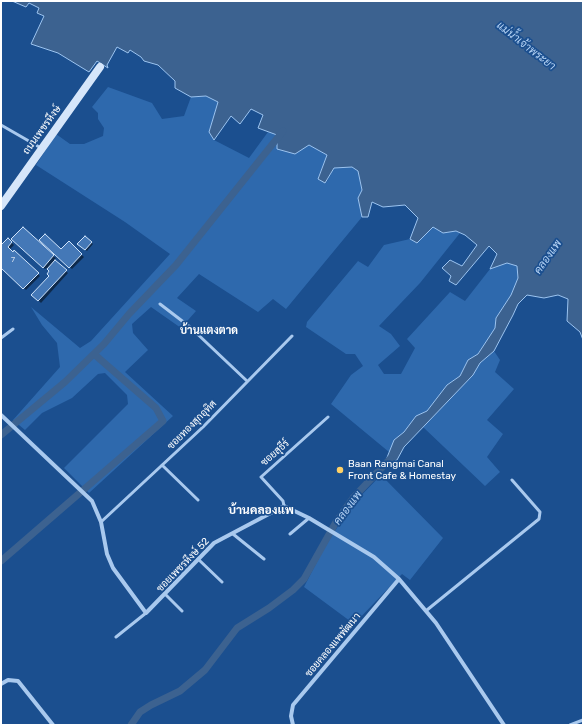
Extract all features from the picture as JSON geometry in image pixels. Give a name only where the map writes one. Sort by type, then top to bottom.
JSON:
[{"type":"main road","name":"ถนนเพชรหึงษ์","points":[[1,206],[100,67]]},
{"type":"street","points":[[1,415],[92,501],[101,522],[107,554],[113,568],[146,613]]},
{"type":"street","points":[[284,506],[309,518],[374,556],[399,579],[427,610],[504,725]]},
{"type":"street","name":"ซอยเพชรหึงษ์ 52","points":[[146,613],[166,595],[214,543],[284,506]]},
{"type":"street","name":"ซอยคลองแพพัฒนา","points":[[293,725],[291,716],[293,705],[399,579]]},
{"type":"street","points":[[1,684],[8,680],[18,681],[53,725]]},
{"type":"lane","points":[[1,125],[41,148]]},
{"type":"lane","points":[[160,304],[190,327],[247,381]]},
{"type":"lane","points":[[1,338],[13,329]]},
{"type":"lane","name":"ซอยทองสุกอุทิศ","points":[[101,522],[162,465],[292,336]]},
{"type":"lane","name":"ซอยสุธีร์","points":[[284,506],[282,499],[261,477],[328,417]]},
{"type":"lane","points":[[162,465],[198,500]]},
{"type":"lane","points":[[427,610],[539,520],[540,512],[512,480]]},
{"type":"lane","points":[[290,534],[309,518]]},
{"type":"lane","points":[[233,534],[264,559]]},
{"type":"lane","points":[[198,559],[222,582]]},
{"type":"lane","points":[[166,595],[182,611]]},
{"type":"lane","points":[[116,638],[146,613]]},
{"type":"lane","points":[[570,725],[583,720]]},
{"type":"shaded area","points":[[108,87],[152,103],[162,119],[184,116],[191,97],[206,96],[218,102],[209,132],[214,140],[249,158],[268,132],[309,145],[327,155],[318,178],[326,183],[334,168],[352,167],[358,171],[362,190],[358,198],[362,217],[286,309],[273,299],[258,312],[199,274],[177,298],[196,311],[181,328],[151,307],[132,324],[133,333],[148,350],[125,372],[173,416],[89,493],[64,468],[128,404],[127,395],[105,373],[98,374],[72,398],[42,413],[25,430],[13,420],[60,367],[57,343],[42,325],[31,307],[80,348],[91,341],[170,254],[125,222],[36,165],[56,134],[70,144],[84,144],[103,136],[104,128],[98,119],[98,113],[92,107]]},
{"type":"shaded area","points":[[433,227],[443,233],[456,231],[460,233],[420,283],[379,326],[391,334],[400,346],[378,365],[384,374],[401,374],[415,348],[407,339],[450,292],[465,301],[490,269],[507,263],[517,266],[518,278],[511,295],[496,318],[495,328],[478,354],[468,360],[460,376],[447,385],[427,411],[416,416],[404,432],[395,440],[389,452],[331,404],[351,375],[363,366],[355,354],[346,354],[306,327],[307,322],[358,261],[368,267],[384,245],[410,239],[417,243]]},
{"type":"shaded area","points":[[494,351],[500,360],[495,372],[514,389],[487,420],[503,434],[487,457],[500,472],[485,486],[423,427],[473,375],[480,363]]},
{"type":"shaded area","points":[[381,475],[443,538],[410,580],[402,574],[354,624],[304,587],[324,548],[351,506]]},
{"type":"water","name":"แม่น้ำเจ้าพระยา","points":[[12,1],[583,1],[583,340],[580,332],[567,321],[568,299],[558,295],[544,298],[527,295],[518,304],[494,351],[480,363],[473,375],[404,447],[397,460],[389,465],[384,465],[394,440],[404,432],[416,416],[427,411],[447,385],[460,376],[468,360],[478,354],[495,328],[496,318],[511,295],[518,278],[517,266],[507,263],[490,269],[497,254],[489,246],[456,285],[449,281],[451,276],[442,268],[450,260],[462,266],[477,245],[465,235],[456,231],[443,233],[433,227],[417,243],[410,239],[418,218],[405,205],[383,207],[372,202],[368,217],[362,217],[358,198],[362,190],[358,171],[352,167],[334,168],[325,183],[318,179],[327,155],[309,145],[295,154],[277,149],[277,135],[258,128],[263,115],[251,109],[240,124],[231,116],[214,140],[209,132],[218,102],[206,96],[191,97],[175,88],[175,81],[158,65],[144,61],[141,57],[130,50],[128,53],[117,47],[107,65],[108,68],[97,61],[89,72],[58,53],[31,44],[44,16],[37,13],[39,8],[29,3],[26,7]]},
{"type":"building","points":[[23,227],[54,255],[43,268],[11,239]]},
{"type":"building","points":[[45,234],[61,249],[69,241],[82,254],[69,268],[39,240]]},
{"type":"building","points":[[85,236],[92,242],[85,250],[77,244]]},
{"type":"building","points":[[8,238],[12,242],[8,247],[13,252],[14,250],[39,273],[23,289],[1,268],[1,245]]},
{"type":"building","points":[[55,260],[67,270],[38,301],[31,295],[49,276],[47,274],[49,271],[47,269]]},
{"type":"waterway","points":[[1,435],[65,382],[104,344],[129,314],[176,265],[283,131]]},
{"type":"waterway","points":[[1,561],[163,421],[156,408],[94,354]]},
{"type":"waterway","name":"คลองแพ","points":[[131,725],[140,712],[180,691],[205,670],[237,628],[269,608],[293,590],[304,579],[336,522],[353,498],[390,459]]},
{"type":"place","name":"Baan Rangmai Canal Front Cafe & Homestay","points":[[340,470]]},
{"type":"district","name":"บ้านแตงตาด","points":[[209,331]]},
{"type":"district","name":"บ้านคลองแพ","points":[[261,511]]}]
